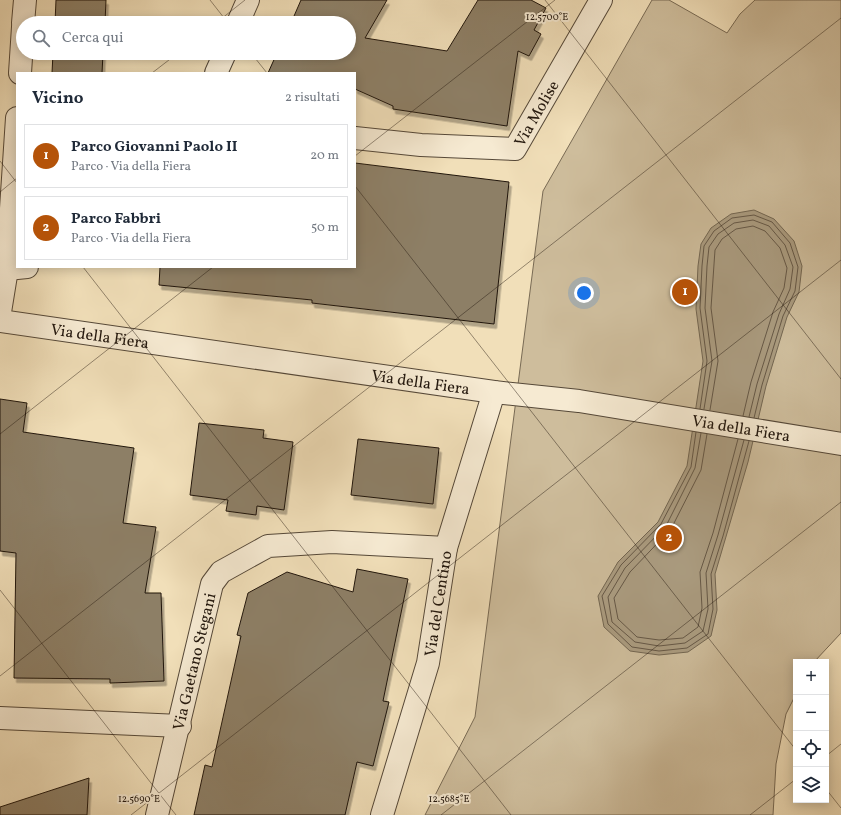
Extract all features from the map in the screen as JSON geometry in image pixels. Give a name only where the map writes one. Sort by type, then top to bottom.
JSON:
[{"type":"street","points":[[24,16],[25,0]]},
{"type":"street","points":[[241,16],[248,0]]},
{"type":"street","name":"Via Molise","points":[[356,138],[421,145],[515,149],[601,0]]},
{"type":"street","points":[[20,72],[21,60]]},
{"type":"street","points":[[216,72],[222,60]]},
{"type":"street","points":[[0,312],[17,268]]},
{"type":"street","name":"Via della Fiera","points":[[0,321],[494,392],[579,401],[841,444]]},
{"type":"street","name":"Via del Centino","points":[[382,815],[428,663],[446,548],[494,392]]},
{"type":"street","name":"Via Gaetano Stegani","points":[[157,815],[180,726],[212,584],[221,572],[268,546],[332,542],[446,548]]},
{"type":"street","points":[[0,718],[180,726]]},
{"type":"shaded area","points":[[652,0],[669,0],[727,33],[740,14],[755,0],[841,0],[841,633],[817,659],[793,659],[793,700],[786,714],[776,764],[773,815],[425,815],[475,717],[543,191]]},
{"type":"water","points":[[754,210],[774,219],[794,241],[802,266],[799,292],[787,317],[766,386],[748,462],[715,574],[717,610],[711,636],[688,652],[659,655],[630,651],[604,627],[598,596],[618,562],[658,522],[687,466],[703,361],[696,309],[698,266],[701,244],[711,228],[731,214]]},
{"type":"building","points":[[56,0],[106,0],[105,16],[55,16]]},
{"type":"building","points":[[301,0],[387,0],[365,38],[447,51],[478,0],[531,0],[546,8],[534,30],[541,34],[529,56],[518,51],[507,126],[393,109],[393,106],[356,89],[356,72],[268,72],[274,60],[356,60],[356,16],[294,16]]},
{"type":"building","points":[[53,60],[103,60],[102,72],[52,72]]},
{"type":"building","points":[[356,163],[509,182],[494,324],[312,303],[312,300],[159,285],[160,268],[356,268]]},
{"type":"building","points":[[0,399],[27,403],[23,432],[134,448],[123,523],[156,527],[145,593],[161,593],[164,681],[110,683],[110,679],[14,678],[16,553],[0,551]]},
{"type":"building","points":[[199,423],[264,430],[263,438],[293,442],[284,510],[257,506],[256,515],[226,511],[228,500],[190,495]]},
{"type":"building","points":[[358,439],[439,448],[433,504],[351,495]]},
{"type":"building","points":[[357,569],[408,579],[383,701],[389,702],[373,766],[357,762],[345,815],[194,815],[205,765],[212,767],[241,636],[237,635],[248,593],[287,572],[353,592]]},
{"type":"building","points":[[89,778],[87,815],[0,815],[0,807]]},
{"type":"place","name":"Parco Giovanni Paolo II","points":[[685,292]]},
{"type":"place","name":"Parco Fabbri","points":[[669,538]]}]
